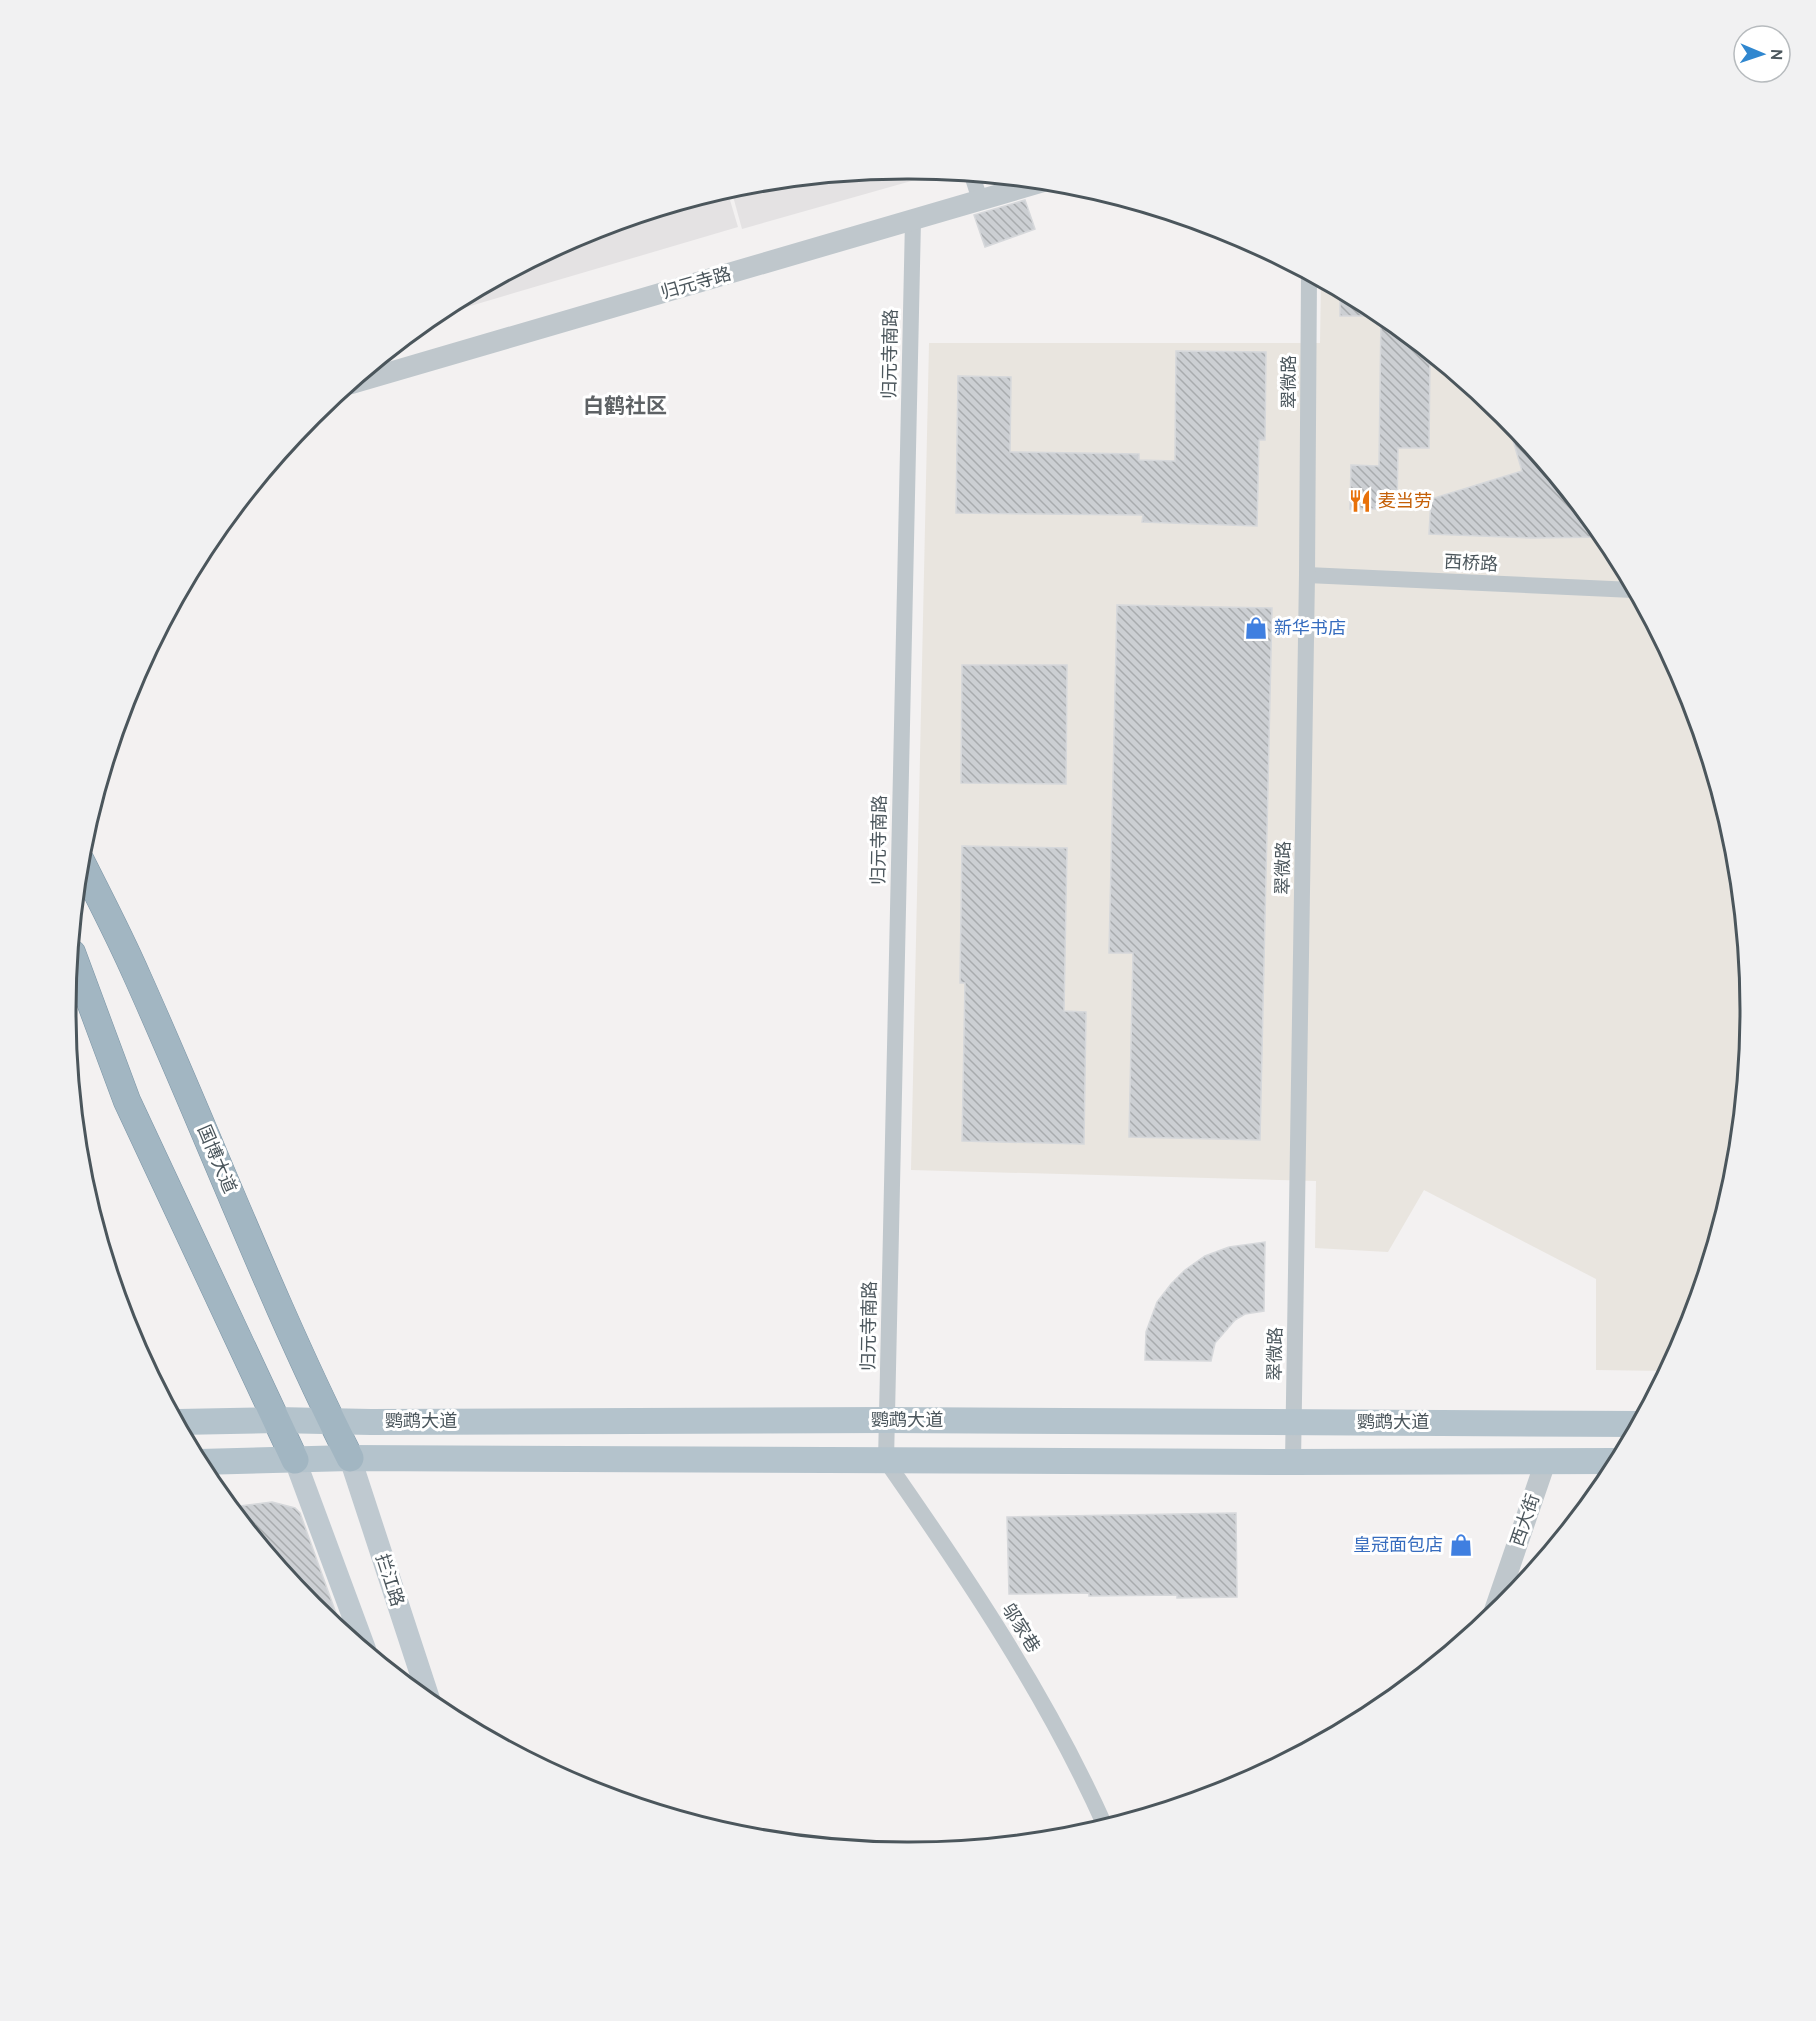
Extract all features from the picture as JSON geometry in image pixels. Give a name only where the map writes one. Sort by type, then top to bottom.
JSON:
[{"type":"highway","name":"国博大道","points":[[88,875],[136,974],[350,1458]]},
{"type":"highway","points":[[78,968],[127,1101],[296,1460]]},
{"type":"main road","name":"鹦鹉大道","points":[[186,1422],[886,1420],[1629,1424]]},
{"type":"main road","name":"鹦鹉大道","points":[[211,1462],[350,1458],[1293,1462],[1606,1461]]},
{"type":"main road","name":"拦江路","points":[[350,1458],[425,1687]]},
{"type":"main road","points":[[296,1460],[361,1637]]},
{"type":"street","points":[[974,182],[980,200]]},
{"type":"street","name":"归元寺路","points":[[368,379],[1024,187]]},
{"type":"street","name":"归元寺南路","points":[[886,1461],[913,220]]},
{"type":"street","name":"翠微路","points":[[1293,1462],[1307,575],[1309,282]]},
{"type":"street","name":"西桥路","points":[[1307,575],[1625,590]]},
{"type":"street","points":[[77,994],[111,1059]]},
{"type":"street","name":"西大街","points":[[1500,1593],[1546,1460]]},
{"type":"street","name":"邬家巷","points":[[886,1461],[955,1560],[1024,1669],[1084,1780],[1102,1819]]},
{"type":"shaded area","points":[[917,179],[742,229],[733,198],[799,186],[854,181]]},
{"type":"shaded area","points":[[730,199],[738,227],[463,308],[492,290],[590,242],[693,207]]},
{"type":"shaded area","points":[[1321,288],[1370,319],[1456,385],[1533,462],[1568,504],[1628,595],[1654,643],[1695,743],[1724,848],[1732,902],[1738,956],[1740,1010],[1738,1065],[1724,1173],[1711,1226],[1695,1278],[1657,1371],[1596,1370],[1596,1279],[1424,1190],[1388,1252],[1315,1248],[1316,1181],[911,1170],[929,343],[1320,343]]},
{"type":"building","points":[[1025,200],[1035,229],[985,247],[974,215]]},
{"type":"building","points":[[1340,300],[1365,316],[1340,316]]},
{"type":"building","points":[[1381,327],[1430,364],[1429,448],[1398,448],[1397,509],[1350,509],[1351,465],[1379,466]]},
{"type":"building","points":[[1176,351],[1266,352],[1265,440],[1259,440],[1257,526],[1142,522],[1143,515],[956,513],[958,376],[1011,377],[1010,452],[1139,454],[1139,460],[1175,461]]},
{"type":"building","points":[[1513,441],[1568,504],[1591,537],[1531,538],[1429,534],[1431,499],[1522,471]]},
{"type":"building","points":[[1117,605],[1272,608],[1260,1140],[1129,1137],[1133,953],[1109,953]]},
{"type":"building","points":[[962,665],[1067,665],[1066,784],[961,783]]},
{"type":"building","points":[[962,846],[1067,848],[1064,1011],[1086,1012],[1084,1144],[962,1141],[965,983],[960,983]]},
{"type":"building","points":[[1265,1242],[1264,1311],[1245,1314],[1235,1320],[1215,1343],[1211,1361],[1145,1360],[1146,1332],[1157,1302],[1185,1270],[1205,1256],[1229,1247]]},
{"type":"building","points":[[272,1502],[295,1508],[300,1513],[336,1613],[283,1559],[240,1506]]},
{"type":"building","points":[[1236,1513],[1237,1597],[1089,1596],[1089,1593],[1009,1594],[1007,1517]]},
{"type":"place","name":"麦当劳","points":[[1360,501]]},
{"type":"place","name":"新华书店","points":[[1256,628]]},
{"type":"place","name":"皇冠面包店","points":[[1461,1545]]},
{"type":"district","name":"白鹤社区","points":[[625,406]]}]
